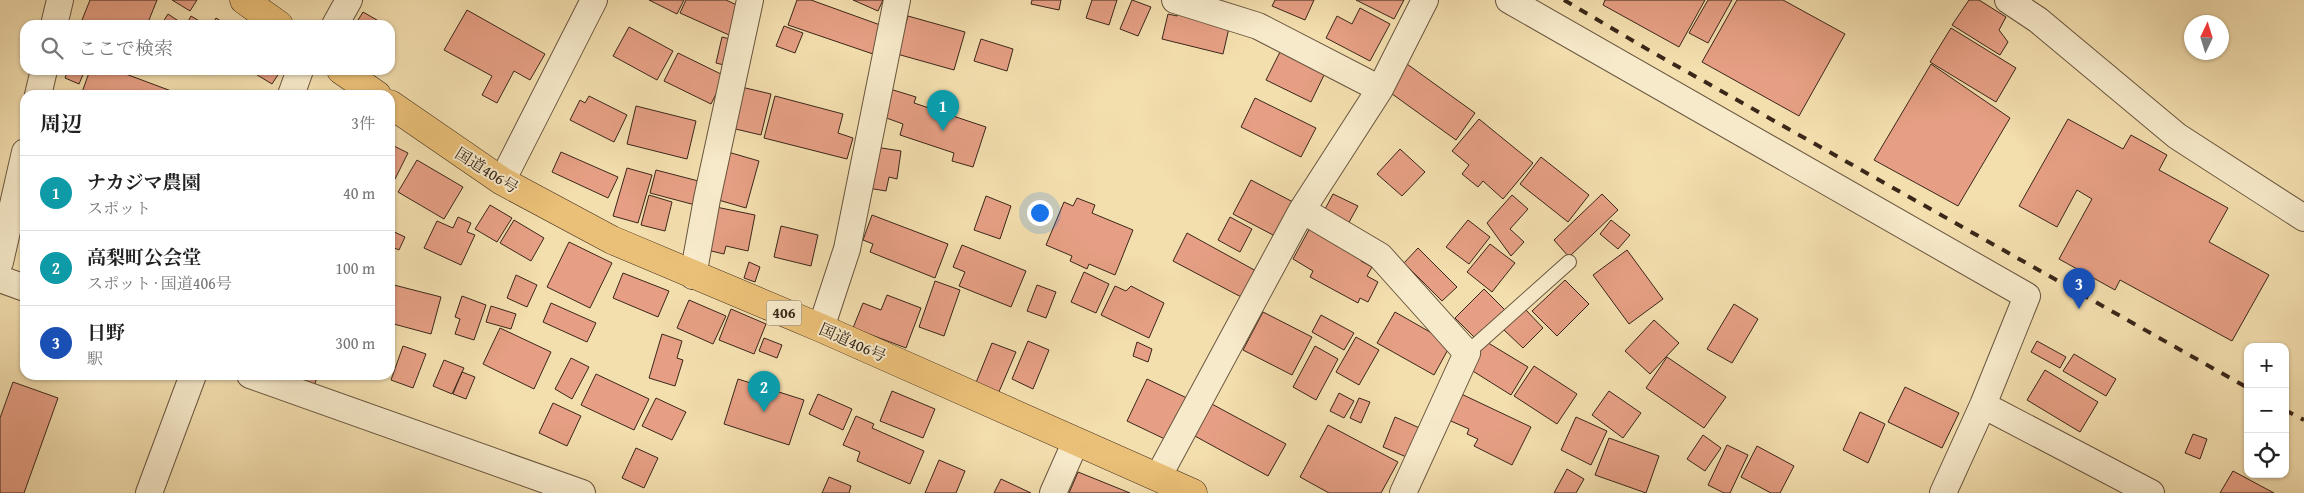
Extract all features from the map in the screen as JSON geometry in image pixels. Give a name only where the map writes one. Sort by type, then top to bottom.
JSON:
[{"type":"highway","points":[[244,0],[272,20]]},
{"type":"highway","points":[[348,75],[370,90]]},
{"type":"highway","name":"国道406号","points":[[395,107],[502,181],[612,240],[693,276],[821,328],[1194,493]]},
{"type":"street","points":[[55,20],[60,0]]},
{"type":"street","points":[[338,20],[349,0]]},
{"type":"street","points":[[502,181],[594,0]]},
{"type":"street","points":[[693,276],[707,199],[750,0]]},
{"type":"street","points":[[821,328],[847,249],[897,0]]},
{"type":"street","points":[[1175,0],[1258,26],[1380,89]]},
{"type":"street","points":[[1158,477],[1302,210],[1380,89],[1425,0]]},
{"type":"street","points":[[1509,0],[2027,296],[1983,405],[1944,493]]},
{"type":"street","points":[[2008,0],[2042,10],[2177,136],[2304,218]]},
{"type":"street","points":[[39,90],[43,75]]},
{"type":"street","points":[[293,90],[298,75]]},
{"type":"street","points":[[0,262],[20,174]]},
{"type":"street","points":[[1302,210],[1380,256],[1467,353],[1403,493]]},
{"type":"street","points":[[0,278],[20,286]]},
{"type":"street","points":[[149,493],[191,380]]},
{"type":"street","points":[[264,380],[576,492]]},
{"type":"street","points":[[1983,405],[2151,493]]},
{"type":"street","points":[[1053,493],[1076,441]]},
{"type":"lane","points":[[1467,353],[1569,262]]},
{"type":"building","points":[[90,0],[157,0],[149,20],[82,20]]},
{"type":"building","points":[[172,0],[197,0],[190,11]]},
{"type":"building","points":[[649,0],[684,0],[677,14]]},
{"type":"building","points":[[686,0],[726,0],[741,7],[729,35],[680,13]]},
{"type":"building","points":[[797,0],[811,0],[883,26],[873,54],[788,25]]},
{"type":"building","points":[[853,0],[883,0],[878,11]]},
{"type":"building","points":[[1032,0],[1061,0],[1059,10],[1031,4]]},
{"type":"building","points":[[1092,0],[1117,0],[1109,25],[1086,18]]},
{"type":"building","points":[[1132,0],[1151,7],[1138,36],[1120,29]]},
{"type":"building","points":[[1275,0],[1314,0],[1305,20],[1272,6]]},
{"type":"building","points":[[1356,0],[1404,0],[1394,19]]},
{"type":"building","points":[[1605,0],[1705,0],[1679,47],[1603,5]]},
{"type":"building","points":[[1708,0],[1732,0],[1708,43],[1689,33]]},
{"type":"building","points":[[1737,0],[1783,0],[1845,34],[1799,116],[1702,62]]},
{"type":"building","points":[[1969,0],[1979,0],[2006,17],[1999,30],[2008,42],[2000,55],[1952,25]]},
{"type":"building","points":[[1180,5],[1229,28],[1223,54],[1162,39],[1168,14],[1177,16]]},
{"type":"building","points":[[1360,8],[1390,24],[1370,61],[1326,38],[1337,16],[1352,24]]},
{"type":"building","points":[[467,10],[545,54],[530,80],[514,71],[497,103],[482,95],[492,76],[444,50]]},
{"type":"building","points":[[363,12],[377,20],[358,20]]},
{"type":"building","points":[[168,14],[177,20],[164,20]]},
{"type":"building","points":[[191,16],[198,20],[189,20]]},
{"type":"building","points":[[908,16],[965,32],[954,70],[897,54]]},
{"type":"building","points":[[784,26],[803,33],[795,53],[776,46]]},
{"type":"building","points":[[629,27],[673,51],[657,80],[613,56]]},
{"type":"building","points":[[1951,28],[2016,68],[1996,102],[1930,62]]},
{"type":"building","points":[[722,37],[734,40],[728,66],[716,63]]},
{"type":"building","points":[[981,39],[1013,49],[1007,71],[974,61]]},
{"type":"building","points":[[1282,48],[1326,71],[1311,102],[1266,80]]},
{"type":"building","points":[[678,53],[725,76],[711,104],[664,81]]},
{"type":"building","points":[[1407,64],[1475,113],[1456,140],[1388,91]]},
{"type":"building","points":[[1931,64],[2010,118],[1958,206],[1874,160]]},
{"type":"building","points":[[66,75],[83,75],[79,84],[65,78]]},
{"type":"building","points":[[88,75],[128,75],[169,90],[83,90]]},
{"type":"building","points":[[257,75],[278,75],[272,84]]},
{"type":"building","points":[[737,86],[771,94],[761,135],[727,127]]},
{"type":"building","points":[[890,89],[916,97],[914,103],[986,127],[973,167],[952,161],[954,153],[900,135],[903,124],[881,116]]},
{"type":"building","points":[[589,96],[627,115],[614,142],[570,120],[580,100],[585,103]]},
{"type":"building","points":[[775,96],[843,114],[838,133],[853,138],[847,159],[764,138]]},
{"type":"building","points":[[1255,98],[1316,128],[1301,157],[1241,127]]},
{"type":"building","points":[[636,106],[696,121],[687,159],[627,144]]},
{"type":"building","points":[[1479,119],[1533,163],[1503,199],[1483,181],[1478,187],[1462,174],[1469,165],[1452,151]]},
{"type":"building","points":[[2068,119],[2123,149],[2131,135],[2167,155],[2159,170],[2228,208],[2209,242],[2269,275],[2232,341],[2120,280],[2115,290],[2059,259],[2092,199],[2077,190],[2057,227],[2019,206]]},
{"type":"building","points":[[395,146],[408,153],[395,179]]},
{"type":"building","points":[[875,147],[901,151],[897,179],[889,177],[886,191],[868,188]]},
{"type":"building","points":[[1400,149],[1425,172],[1402,196],[1377,174]]},
{"type":"building","points":[[561,152],[618,177],[608,198],[552,172]]},
{"type":"building","points":[[728,152],[759,161],[746,208],[715,199]]},
{"type":"building","points":[[1541,157],[1589,195],[1568,222],[1520,184]]},
{"type":"building","points":[[417,160],[463,187],[444,219],[398,192]]},
{"type":"building","points":[[627,168],[652,175],[638,223],[613,216]]},
{"type":"building","points":[[656,170],[706,183],[699,206],[650,193]]},
{"type":"building","points":[[1251,180],[1293,202],[1275,236],[1233,214]]},
{"type":"building","points":[[1333,194],[1358,206],[1348,224],[1324,211]]},
{"type":"building","points":[[1602,194],[1618,210],[1569,257],[1554,240]]},
{"type":"building","points":[[649,195],[672,202],[665,231],[641,225]]},
{"type":"building","points":[[1512,195],[1528,209],[1510,229],[1524,242],[1511,256],[1487,223]]},
{"type":"building","points":[[986,196],[1011,206],[1000,239],[974,230]]},
{"type":"building","points":[[1077,198],[1095,205],[1092,213],[1133,230],[1115,275],[1089,264],[1087,269],[1070,261],[1072,256],[1046,245],[1064,202],[1073,206]]},
{"type":"building","points":[[490,205],[512,218],[497,242],[475,229]]},
{"type":"building","points":[[716,207],[755,215],[748,251],[726,246],[724,254],[707,250]]},
{"type":"building","points":[[872,215],[948,244],[935,278],[870,252],[873,244],[863,240]]},
{"type":"building","points":[[458,217],[471,223],[467,232],[475,235],[461,265],[424,248],[437,221],[453,228]]},
{"type":"building","points":[[1230,217],[1252,229],[1240,252],[1218,240]]},
{"type":"building","points":[[514,220],[544,238],[531,261],[500,243]]},
{"type":"building","points":[[1468,220],[1490,237],[1469,264],[1446,247]]},
{"type":"building","points":[[1611,220],[1630,235],[1618,249],[1600,234]]},
{"type":"building","points":[[781,226],[818,235],[811,266],[774,257]]},
{"type":"building","points":[[1311,226],[1364,255],[1361,261],[1372,267],[1367,276],[1378,282],[1368,302],[1360,298],[1358,303],[1310,277],[1313,271],[1293,259]]},
{"type":"building","points":[[395,232],[405,237],[399,250],[395,248]]},
{"type":"building","points":[[1187,233],[1258,272],[1245,299],[1173,261]]},
{"type":"building","points":[[569,242],[612,263],[590,308],[547,287]]},
{"type":"building","points":[[1490,244],[1515,263],[1492,292],[1467,272]]},
{"type":"building","points":[[962,245],[1026,271],[1011,307],[959,286],[965,272],[953,267]]},
{"type":"building","points":[[1418,248],[1457,287],[1442,301],[1404,263]]},
{"type":"building","points":[[1627,250],[1663,299],[1629,324],[1593,275]]},
{"type":"building","points":[[749,262],[760,267],[755,282],[744,278]]},
{"type":"building","points":[[1084,272],[1109,284],[1096,313],[1071,302]]},
{"type":"building","points":[[623,273],[669,291],[658,317],[613,298]]},
{"type":"building","points":[[516,275],[537,285],[527,307],[507,298]]},
{"type":"building","points":[[1565,280],[1589,304],[1557,336],[1532,311]]},
{"type":"building","points":[[935,281],[960,290],[944,336],[919,327]]},
{"type":"building","points":[[395,285],[441,297],[431,334],[395,324]]},
{"type":"building","points":[[1037,285],[1056,292],[1046,318],[1027,311]]},
{"type":"building","points":[[1115,286],[1126,291],[1131,286],[1164,303],[1149,338],[1101,315]]},
{"type":"building","points":[[1484,289],[1505,310],[1476,339],[1455,318]]},
{"type":"building","points":[[887,295],[921,308],[906,348],[853,328],[863,303],[881,310]]},
{"type":"building","points":[[462,296],[486,305],[474,340],[455,334],[460,319],[455,317]]},
{"type":"building","points":[[689,300],[726,316],[713,344],[677,328]]},
{"type":"building","points":[[551,303],[596,323],[587,342],[543,322]]},
{"type":"building","points":[[1734,304],[1758,319],[1732,363],[1707,349]]},
{"type":"building","points":[[491,306],[516,314],[511,329],[486,322]]},
{"type":"building","points":[[731,309],[766,324],[754,354],[719,340]]},
{"type":"building","points":[[1525,309],[1543,328],[1523,348],[1504,330]]},
{"type":"building","points":[[1263,312],[1312,337],[1292,375],[1243,350]]},
{"type":"building","points":[[1395,312],[1451,344],[1434,375],[1377,343]]},
{"type":"building","points":[[1321,315],[1354,333],[1344,350],[1312,332]]},
{"type":"building","points":[[1654,320],[1679,343],[1650,374],[1625,351]]},
{"type":"building","points":[[500,328],[551,352],[534,389],[483,364]]},
{"type":"building","points":[[662,334],[682,341],[677,358],[683,360],[675,386],[649,378]]},
{"type":"building","points":[[1356,337],[1379,350],[1359,385],[1336,372]]},
{"type":"building","points":[[764,338],[782,345],[777,358],[759,351]]},
{"type":"building","points":[[1028,341],[1049,350],[1033,389],[1012,379]]},
{"type":"building","points":[[1485,341],[1528,367],[1511,395],[1468,368]]},
{"type":"building","points":[[2037,341],[2066,357],[2060,368],[2031,352]]},
{"type":"building","points":[[1137,342],[1152,349],[1148,362],[1133,356]]},
{"type":"building","points":[[992,343],[1016,352],[998,394],[975,385]]},
{"type":"building","points":[[403,346],[426,354],[413,388],[391,380],[395,380],[395,369]]},
{"type":"building","points":[[1315,346],[1338,359],[1316,400],[1293,387]]},
{"type":"building","points":[[2074,354],[2116,379],[2106,396],[2063,371]]},
{"type":"building","points":[[1667,357],[1726,397],[1704,428],[1646,388]]},
{"type":"building","points":[[571,358],[589,367],[572,399],[555,389]]},
{"type":"building","points":[[444,360],[464,368],[452,394],[433,386]]},
{"type":"building","points":[[1534,366],[1577,394],[1557,424],[1514,396]]},
{"type":"building","points":[[2045,370],[2098,402],[2080,432],[2027,400]]},
{"type":"building","points":[[462,372],[475,377],[466,399],[453,394]]},
{"type":"building","points":[[596,374],[649,399],[634,430],[581,405]]},
{"type":"building","points":[[738,379],[804,400],[789,445],[724,424]]},
{"type":"building","points":[[1147,379],[1189,399],[1169,441],[1127,421]]},
{"type":"building","points":[[293,380],[316,380],[313,389]]},
{"type":"building","points":[[13,382],[58,398],[24,493],[0,493],[0,418]]},
{"type":"building","points":[[1905,387],[1959,413],[1942,448],[1888,422]]},
{"type":"building","points":[[892,391],[935,409],[923,438],[880,421]]},
{"type":"building","points":[[1609,391],[1641,413],[1623,438],[1592,415]]},
{"type":"building","points":[[1457,392],[1531,427],[1512,465],[1474,446],[1478,439],[1467,434],[1469,429],[1444,418]]},
{"type":"building","points":[[1339,393],[1354,401],[1344,418],[1330,411]]},
{"type":"building","points":[[818,394],[852,409],[843,430],[809,414]]},
{"type":"building","points":[[656,398],[686,412],[672,440],[642,426]]},
{"type":"building","points":[[1359,398],[1370,402],[1361,423],[1350,418]]},
{"type":"building","points":[[553,403],[581,416],[567,446],[539,433]]},
{"type":"building","points":[[1210,403],[1286,444],[1268,476],[1193,435]]},
{"type":"building","points":[[1860,412],[1885,424],[1868,463],[1843,450]]},
{"type":"building","points":[[856,416],[874,424],[872,428],[924,451],[910,484],[857,461],[860,452],[843,445]]},
{"type":"building","points":[[1395,417],[1424,430],[1411,459],[1383,447]]},
{"type":"building","points":[[1576,417],[1607,431],[1591,465],[1561,450]]},
{"type":"building","points":[[1328,425],[1398,462],[1381,493],[1329,493],[1300,477]]},
{"type":"building","points":[[2193,434],[2207,439],[2200,459],[2185,453]]},
{"type":"building","points":[[1703,435],[1721,448],[1705,471],[1687,459]]},
{"type":"building","points":[[1609,438],[1659,456],[1646,493],[1595,475]]},
{"type":"building","points":[[1727,445],[1748,455],[1730,493],[1724,493],[1708,485]]},
{"type":"building","points":[[1757,446],[1794,466],[1780,493],[1771,493],[1741,477]]},
{"type":"building","points":[[636,448],[658,458],[644,488],[622,478]]},
{"type":"building","points":[[939,460],[965,471],[956,493],[925,493]]},
{"type":"building","points":[[1567,469],[1584,479],[1576,493],[1554,493]]},
{"type":"building","points":[[2233,471],[2274,493],[2220,493]]},
{"type":"building","points":[[1078,472],[1130,493],[1069,493]]},
{"type":"building","points":[[829,477],[851,486],[849,493],[822,493]]},
{"type":"building","points":[[1001,479],[1031,493],[994,493]]},
{"type":"railway","points":[[1564,0],[1652,52],[2244,386]]},
{"type":"railway","points":[[2289,412],[2304,420]]},
{"type":"place","name":"ナカジマ農園","points":[[943,131]]},
{"type":"place","name":"日野","points":[[2079,309]]},
{"type":"place","name":"高梨町公会堂","points":[[764,412]]}]
